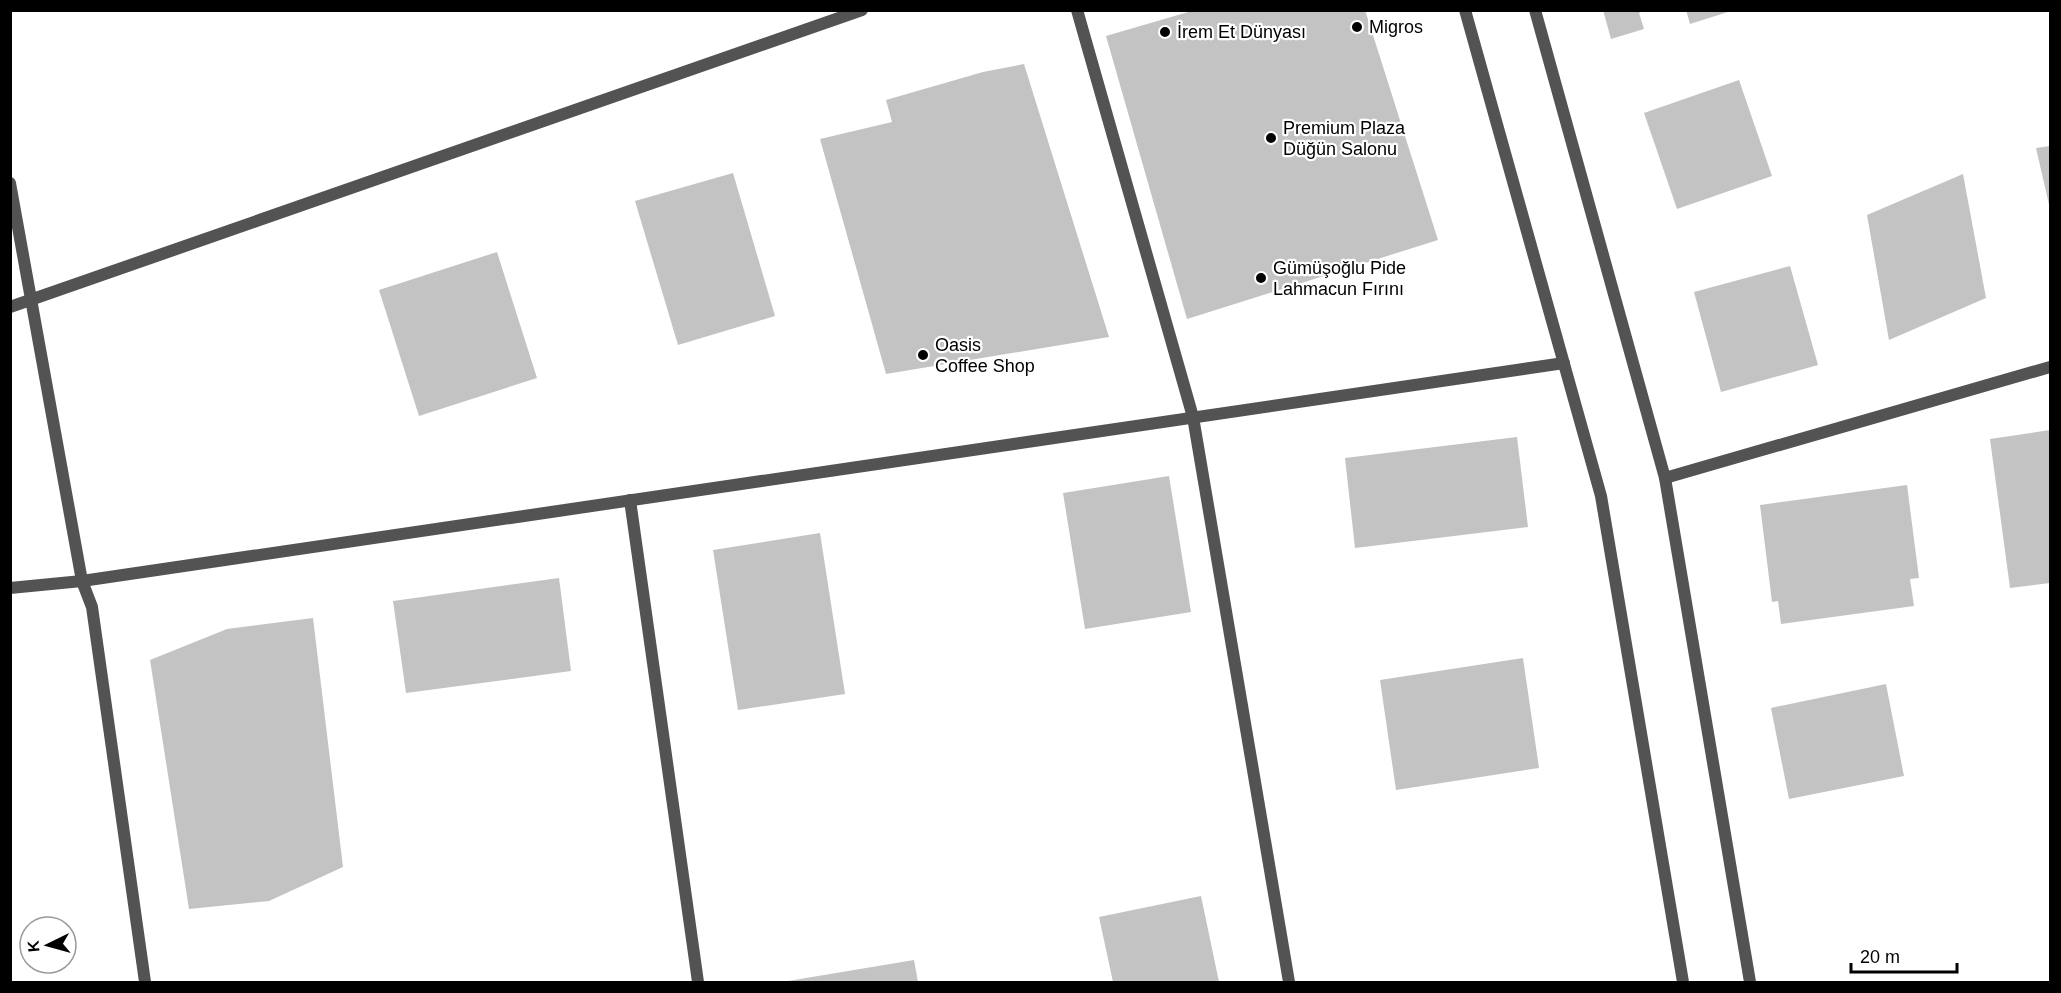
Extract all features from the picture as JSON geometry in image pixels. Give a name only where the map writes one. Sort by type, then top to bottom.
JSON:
[{"type":"street","points":[[10,307],[862,10]]},
{"type":"street","points":[[1077,10],[1192,417],[1289,982]]},
{"type":"street","points":[[1465,10],[1601,496],[1683,982]]},
{"type":"street","points":[[1535,10],[1665,478],[1750,982]]},
{"type":"street","points":[[10,183],[82,580],[92,607],[145,982]]},
{"type":"street","points":[[10,588],[82,580],[1564,363]]},
{"type":"street","points":[[1665,478],[2050,367]]},
{"type":"street","points":[[630,500],[698,982]]},
{"type":"building","name":"Premium Plaza Düğün Salonu","points":[[1195,10],[1365,10],[1438,240],[1187,319],[1106,36]]},
{"type":"building","points":[[1603,10],[1645,10],[1639,13],[1644,29],[1611,39]]},
{"type":"building","points":[[1686,10],[1731,10],[1731,11],[1690,24]]},
{"type":"building","points":[[1024,64],[1109,337],[886,374],[820,139],[892,122],[886,100],[983,72]]},
{"type":"building","points":[[1739,80],[1772,176],[1677,209],[1644,113]]},
{"type":"building","points":[[2050,146],[2050,209],[2036,148]]},
{"type":"building","points":[[733,173],[775,316],[678,345],[635,201]]},
{"type":"building","points":[[1963,174],[1986,298],[1889,340],[1867,215]]},
{"type":"building","points":[[497,252],[537,378],[419,416],[379,290]]},
{"type":"building","points":[[1790,266],[1818,365],[1721,392],[1694,292]]},
{"type":"building","points":[[2050,430],[2050,583],[2010,588],[1990,439]]},
{"type":"building","points":[[1517,437],[1528,527],[1355,548],[1345,458]]},
{"type":"building","points":[[1169,476],[1191,612],[1085,629],[1063,493]]},
{"type":"building","points":[[1907,485],[1919,578],[1910,579],[1914,606],[1781,624],[1778,601],[1772,602],[1760,505]]},
{"type":"building","points":[[820,533],[845,694],[738,710],[713,550]]},
{"type":"building","points":[[559,578],[571,671],[406,693],[393,601]]},
{"type":"building","points":[[313,618],[343,867],[269,901],[189,909],[150,660],[227,629]]},
{"type":"building","points":[[1523,658],[1539,768],[1396,790],[1380,680]]},
{"type":"building","points":[[1886,684],[1904,776],[1789,799],[1771,708]]},
{"type":"building","points":[[1201,896],[1219,982],[1113,982],[1099,917]]},
{"type":"building","points":[[914,960],[918,982],[788,982],[788,981]]},
{"type":"place","name":"Migros","points":[[1357,27]]},
{"type":"place","name":"İrem Et Dünyası","points":[[1165,32]]},
{"type":"place","name":"Premium Plaza Düğün Salonu","points":[[1271,138]]},
{"type":"place","name":"Gümüşoğlu Pide Lahmacun Fırını","points":[[1261,278]]},
{"type":"place","name":"Oasis Coffee Shop","points":[[923,355]]}]
